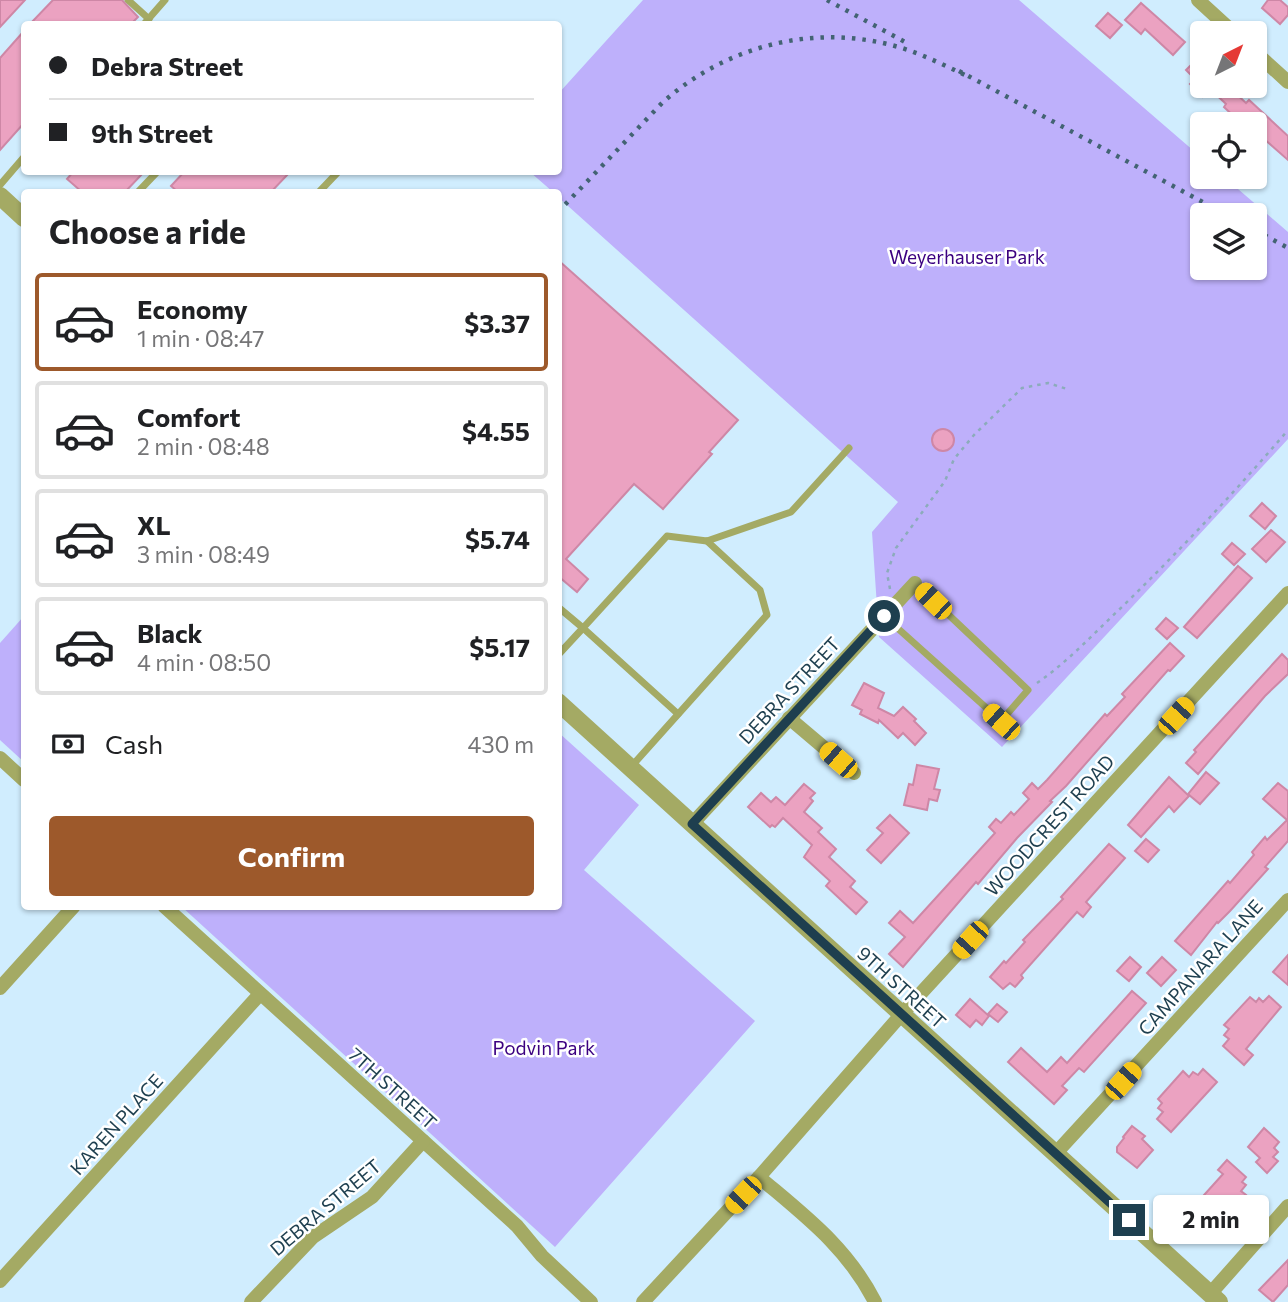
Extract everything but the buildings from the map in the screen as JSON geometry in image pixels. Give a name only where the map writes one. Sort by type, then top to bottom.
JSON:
[{"type":"street","points":[[1198,0],[1221,21]]},
{"type":"street","points":[[1267,63],[1288,82]]},
{"type":"street","points":[[0,196],[21,215]]},
{"type":"street","name":"DEBRA STREET","points":[[692,824],[915,583]]},
{"type":"street","name":"WOODCREST ROAD","points":[[643,1302],[759,1177],[901,1015],[1288,593]]},
{"type":"street","name":"9TH STREET","points":[[562,706],[1214,1298]]},
{"type":"street","points":[[789,718],[854,773]]},
{"type":"street","points":[[0,758],[21,777]]},
{"type":"street","name":"CAMPANARA LANE","points":[[1056,1153],[1288,900]]},
{"type":"street","points":[[0,988],[70,910]]},
{"type":"street","name":"7TH STREET","points":[[168,910],[517,1226],[542,1256],[591,1302]]},
{"type":"street","name":"KAREN PLACE","points":[[0,1281],[260,994]]},
{"type":"street","name":"DEBRA STREET","points":[[251,1302],[313,1237],[372,1197],[423,1141]]},
{"type":"street","points":[[759,1177],[845,1254],[860,1274],[875,1302]]},
{"type":"street","points":[[1214,1298],[1288,1206]]},
{"type":"lane","points":[[128,0],[145,21]]},
{"type":"lane","points":[[147,21],[165,0]]},
{"type":"lane","points":[[0,185],[21,160]]},
{"type":"lane","points":[[141,189],[154,175]]},
{"type":"lane","points":[[322,189],[335,175]]},
{"type":"lane","points":[[562,651],[667,537],[707,541],[791,512],[849,448]]},
{"type":"lane","points":[[630,768],[767,615],[760,590],[707,541]]},
{"type":"lane","points":[[889,611],[1001,722],[1027,690],[915,583]]},
{"type":"lane","points":[[562,610],[678,714]]},
{"type":"path","points":[[889,611],[887,573],[896,548],[945,481],[954,459],[974,435],[1022,388],[1048,383],[1067,389]]},
{"type":"path","points":[[1027,690],[1059,668],[1151,579],[1244,482],[1288,430]]},
{"type":"green space","name":"Weyerhauser Park","points":[[643,0],[1019,0],[1190,148],[1190,189],[1238,189],[1254,203],[1190,203],[1190,280],[1267,280],[1267,214],[1288,232],[1288,439],[1002,747],[879,637],[872,532],[898,502],[562,201],[562,189],[550,189],[533,175],[562,175],[562,90]]},
{"type":"green space","points":[[21,619],[21,759],[0,740],[0,643]]},
{"type":"green space","name":"Podvin Park","points":[[562,736],[639,805],[584,870],[755,1021],[555,1247],[185,910],[562,910]]},
{"type":"railway","points":[[827,0],[907,43]]},
{"type":"railway","points":[[562,208],[663,102],[717,65],[747,52],[810,38],[876,41],[908,50],[967,76]]},
{"type":"railway","points":[[959,71],[1205,203]]},
{"type":"railway","points":[[1267,237],[1288,248]]},
{"type":"route","points":[[884,616],[692,824],[1129,1220]]}]
